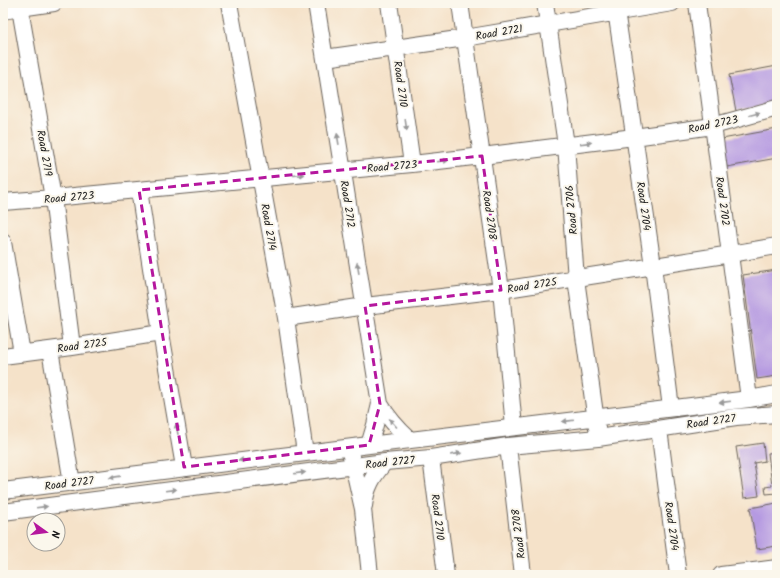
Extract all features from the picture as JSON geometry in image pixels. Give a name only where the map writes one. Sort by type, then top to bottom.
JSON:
[{"type":"street","points":[[3,11],[19,5],[54,3]]},
{"type":"street","name":"Road 2714","points":[[229,3],[286,318],[305,453]]},
{"type":"street","name":"Road 2712","points":[[316,3],[380,404],[369,445]]},
{"type":"street","name":"Road 2710","points":[[389,3],[412,164]]},
{"type":"street","name":"Road 2708","points":[[460,3],[501,290],[514,427]]},
{"type":"street","name":"Road 2706","points":[[545,3],[566,145],[576,279],[598,438]]},
{"type":"street","name":"Road 2721","points":[[325,58],[465,38],[548,24],[616,8],[672,3]]},
{"type":"street","name":"Road 2702","points":[[697,3],[749,399]]},
{"type":"street","name":"Road 2719","points":[[19,5],[53,198],[72,347]]},
{"type":"street","name":"Road 2704","points":[[616,8],[653,266],[671,408]]},
{"type":"street","name":"Road 2723","points":[[3,202],[342,171],[482,156],[713,126],[777,108]]},
{"type":"street","points":[[139,190],[184,468]]},
{"type":"street","points":[[3,242],[22,353]]},
{"type":"street","name":"Road 2725","points":[[286,318],[365,306],[501,290],[777,246]]},
{"type":"street","name":"Road 2725","points":[[3,356],[161,333]]},
{"type":"street","points":[[50,350],[72,483]]},
{"type":"street","name":"Road 2727","points":[[3,491],[749,399],[777,394]]},
{"type":"street","name":"Road 2712","points":[[380,404],[393,424],[410,440]]},
{"type":"street","name":"Road 2727","points":[[3,512],[353,466],[431,458],[508,446],[598,438],[736,417],[777,414]]},
{"type":"street","name":"Road 2704","points":[[658,429],[678,575]]},
{"type":"street","name":"Road 2708","points":[[508,446],[523,575]]},
{"type":"street","points":[[350,447],[363,509],[370,575]]},
{"type":"street","name":"Road 2710","points":[[431,458],[446,575]]},
{"type":"street","points":[[363,509],[369,484],[376,472],[385,462]]},
{"type":"street","points":[[721,575],[751,573],[777,568]]},
{"type":"highlighted area","points":[[482,156],[501,290],[365,306],[380,404],[369,445],[184,467],[139,190]]},
{"type":"building","points":[[777,66],[777,103],[736,111],[729,75]]},
{"type":"building","points":[[777,129],[777,158],[727,167],[722,139]]},
{"type":"building","points":[[777,270],[777,376],[757,379],[743,275]]},
{"type":"building","points":[[763,443],[765,461],[754,463],[759,496],[744,498],[736,447]]},
{"type":"building","points":[[777,452],[777,493],[766,494],[765,487],[772,486],[768,453]]},
{"type":"building","points":[[777,503],[777,546],[757,549],[750,508]]}]
